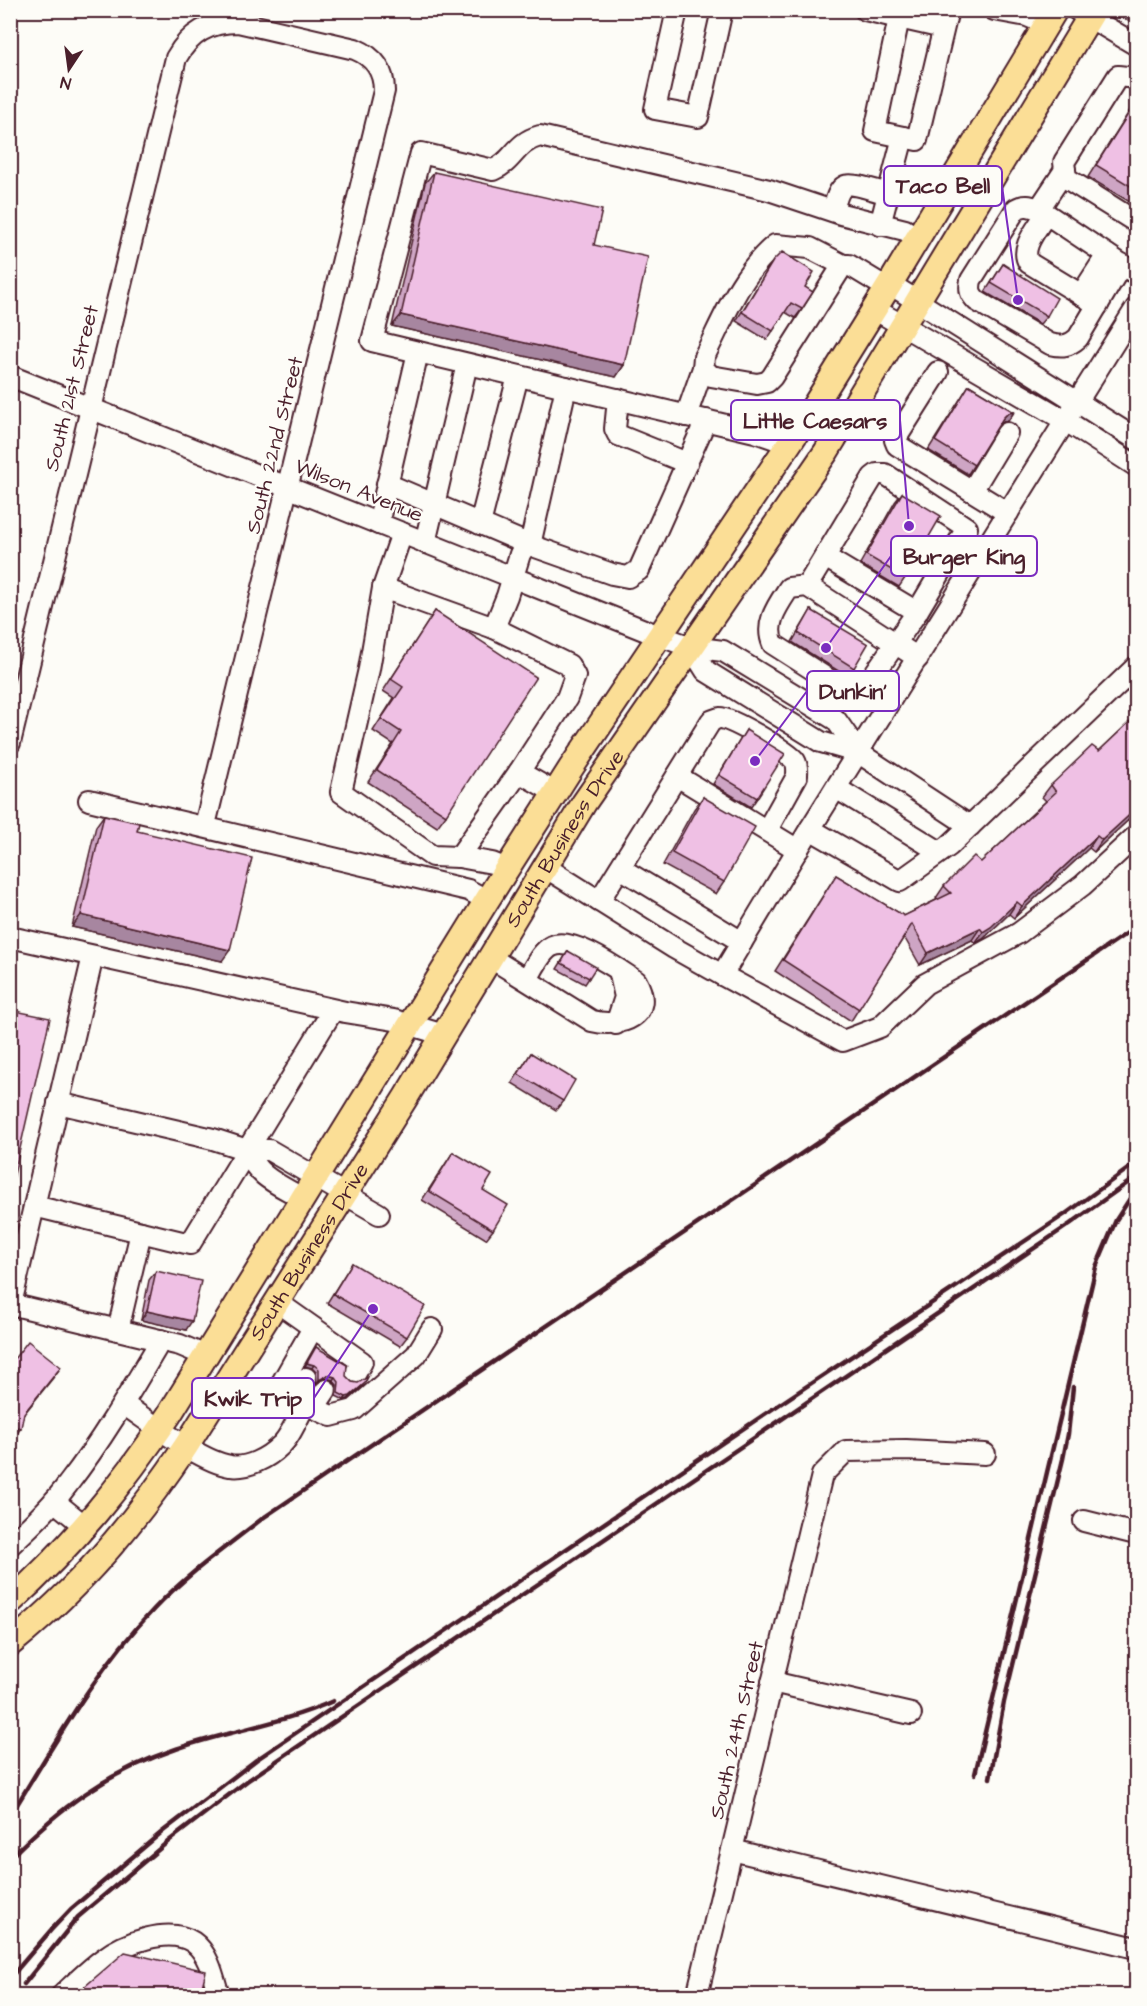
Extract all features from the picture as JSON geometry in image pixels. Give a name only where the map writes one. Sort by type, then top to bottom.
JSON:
[{"type":"main road","name":"South Business Drive","points":[[10,1644],[56,1604],[110,1547],[148,1502],[186,1446],[444,1035],[584,803],[826,452],[918,302],[1087,13]]},
{"type":"main road","name":"South Business Drive","points":[[10,1602],[86,1527],[130,1472],[160,1428],[487,900],[660,636],[790,444],[889,286],[1051,17]]},
{"type":"street","points":[[676,10],[655,109],[698,117],[722,10]]},
{"type":"street","points":[[865,10],[899,18],[946,19],[917,140],[875,131],[899,18]]},
{"type":"street","points":[[994,10],[1027,16],[1051,17]]},
{"type":"street","points":[[1132,10],[1137,13]]},
{"type":"street","points":[[1087,13],[1137,45]]},
{"type":"street","name":"South 21st Street","points":[[10,743],[173,68],[183,46],[196,33],[209,26],[223,22],[238,22],[365,53],[374,61],[384,83]]},
{"type":"street","points":[[1136,220],[1066,178],[1064,162],[1118,76],[1137,78]]},
{"type":"street","name":"South 22nd Street","points":[[207,817],[289,488],[384,91],[384,83]]},
{"type":"street","points":[[790,444],[770,436],[706,420],[372,341],[421,153],[493,170],[508,160],[522,143],[540,136],[769,190],[880,225],[904,230],[918,238]]},
{"type":"street","points":[[880,225],[903,137]]},
{"type":"street","points":[[1065,170],[1042,212],[1026,249],[1025,257],[1029,263],[1098,305]]},
{"type":"street","points":[[833,211],[839,192],[845,186],[852,185],[888,194]]},
{"type":"street","points":[[1021,206],[1030,206],[1042,212],[1122,264],[1078,338],[1062,346],[1050,344],[977,301],[971,295],[969,288],[971,280],[1016,209],[1021,206]]},
{"type":"street","points":[[686,416],[703,368],[704,357],[737,291],[762,255],[775,245],[788,244],[810,248],[843,265],[849,265],[918,302],[1137,439]]},
{"type":"street","points":[[1081,295],[1122,264]]},
{"type":"street","points":[[703,368],[711,376],[757,384],[767,382],[843,265]]},
{"type":"street","points":[[722,975],[810,829],[1137,308]]},
{"type":"street","points":[[874,309],[1066,421],[1137,466]]},
{"type":"street","points":[[378,524],[418,352]]},
{"type":"street","points":[[425,543],[467,364]]},
{"type":"street","points":[[938,372],[895,440],[897,446],[1008,513]]},
{"type":"street","name":"Wilson Avenue","points":[[10,376],[660,636],[691,647],[723,651],[836,720],[859,753]]},
{"type":"street","points":[[480,524],[518,376]]},
{"type":"street","points":[[530,545],[566,387]]},
{"type":"street","points":[[618,399],[615,429],[618,435],[687,463]]},
{"type":"street","points":[[387,484],[530,545],[612,574],[628,577],[639,570],[706,420]]},
{"type":"street","points":[[972,491],[1007,433]]},
{"type":"street","points":[[807,586],[873,477],[878,474],[885,474],[990,543]]},
{"type":"street","points":[[918,658],[895,644],[807,586],[789,588],[772,617],[770,636],[773,644],[848,692],[855,693],[866,686],[895,644],[917,612],[967,528]]},
{"type":"street","points":[[402,533],[383,588],[369,669],[341,792],[432,856],[492,862],[507,869]]},
{"type":"street","points":[[494,628],[520,554],[530,545]]},
{"type":"street","points":[[825,557],[917,612]]},
{"type":"street","points":[[383,588],[494,628],[569,664],[575,676],[567,698],[519,772],[459,857]]},
{"type":"street","points":[[691,647],[706,670],[821,742],[859,753],[970,826]]},
{"type":"street","points":[[810,829],[900,881],[940,852],[970,826],[1137,667]]},
{"type":"street","points":[[599,901],[711,721],[721,717],[729,720],[794,759],[798,766],[797,776],[767,831]]},
{"type":"street","points":[[519,772],[556,793]]},
{"type":"street","points":[[677,776],[798,850]]},
{"type":"street","points":[[836,788],[940,852]]},
{"type":"street","points":[[89,800],[468,890],[487,900]]},
{"type":"street","points":[[545,867],[722,975],[843,1041],[880,1027],[925,984],[1019,933],[1083,885],[1137,836]]},
{"type":"street","points":[[620,868],[742,942]]},
{"type":"street","points":[[10,937],[333,1010],[411,1024],[444,1035]]},
{"type":"street","points":[[491,958],[526,980],[592,1021],[604,1024],[625,1022],[641,1008],[642,998],[636,981],[573,946],[560,944],[550,947],[526,980]]},
{"type":"street","points":[[93,956],[11,1304],[161,1340],[206,1356]]},
{"type":"street","points":[[34,1206],[190,1244],[333,1010]]},
{"type":"street","points":[[58,1103],[213,1139],[247,1150],[269,1150],[380,1214]]},
{"type":"street","points":[[247,1150],[252,1163],[260,1173],[302,1198]]},
{"type":"street","points":[[118,1330],[141,1232]]},
{"type":"street","points":[[277,1302],[313,1328],[326,1347],[385,1381]]},
{"type":"street","points":[[313,1328],[280,1386],[319,1402],[354,1410],[416,1355],[432,1329]]},
{"type":"street","points":[[10,1545],[54,1501],[88,1456],[123,1404],[161,1340]]},
{"type":"street","points":[[306,1378],[319,1402]]},
{"type":"street","points":[[123,1404],[202,1457],[230,1466],[242,1466],[259,1461],[282,1446],[319,1402]]},
{"type":"street","name":"South 24th Street","points":[[697,1995],[822,1475],[846,1451],[906,1450],[985,1455]]},
{"type":"street","points":[[54,1501],[86,1527]]},
{"type":"street","points":[[1084,1521],[1137,1534]]},
{"type":"street","points":[[772,1682],[911,1714]]},
{"type":"street","points":[[732,1851],[1137,1948]]},
{"type":"street","points":[[61,1995],[104,1958],[142,1939],[174,1934],[194,1942],[206,1957],[219,1995]]},
{"type":"building","points":[[1137,100],[1137,190],[1096,165]]},
{"type":"building","points":[[434,172],[602,210],[594,245],[648,257],[624,365],[401,315]]},
{"type":"building","points":[[782,252],[814,272],[805,287],[813,292],[802,309],[791,303],[773,331],[742,312],[773,261]]},
{"type":"building","points":[[1003,264],[1057,298],[1047,316],[991,283]]},
{"type":"building","points":[[969,385],[1014,412],[1008,413],[1003,418],[974,465],[935,441]]},
{"type":"building","points":[[902,493],[941,516],[905,578],[866,555]]},
{"type":"building","points":[[811,610],[868,644],[854,668],[798,633]]},
{"type":"building","points":[[435,611],[536,677],[446,815],[377,770],[401,732],[381,719],[403,687],[391,679]]},
{"type":"building","points":[[1137,715],[1137,808],[1102,840],[1097,836],[1022,906],[1017,902],[983,932],[980,928],[928,953],[912,924],[859,1009],[783,960],[836,875],[904,916],[951,893],[944,886],[974,856],[981,862],[1056,792],[1051,785],[1092,746],[1099,751]]},
{"type":"building","points":[[746,730],[785,754],[757,798],[719,775]]},
{"type":"building","points":[[703,797],[755,827],[724,882],[672,853]]},
{"type":"building","points":[[104,815],[139,823],[137,831],[252,858],[230,950],[81,915]]},
{"type":"building","points":[[568,951],[596,967],[589,978],[561,963]]},
{"type":"building","points":[[10,1010],[50,1018],[10,1192]]},
{"type":"building","points":[[531,1053],[575,1080],[563,1101],[518,1074]]},
{"type":"building","points":[[453,1152],[492,1175],[483,1190],[508,1205],[493,1230],[429,1191]]},
{"type":"building","points":[[352,1263],[425,1306],[407,1337],[333,1294]]},
{"type":"building","points":[[156,1271],[201,1281],[192,1321],[147,1311]]},
{"type":"building","points":[[28,1341],[61,1367],[24,1413],[21,1428],[10,1426],[10,1364]]},
{"type":"building","points":[[316,1347],[347,1365],[346,1376],[352,1382],[358,1383],[368,1377],[365,1383],[346,1397],[338,1393],[339,1382],[335,1377],[328,1375],[319,1380],[319,1369],[307,1363]]},
{"type":"building","points":[[125,1952],[206,1971],[200,1995],[71,1995],[77,1993]]},
{"type":"railway","points":[[10,1816],[59,1735],[113,1657],[154,1609],[207,1562],[263,1518],[1136,927]]},
{"type":"railway","points":[[10,1978],[71,1909],[162,1832],[256,1760],[756,1420],[1064,1215],[1136,1163]]},
{"type":"railway","points":[[24,1984],[78,1917],[170,1840],[247,1781],[1136,1177]]},
{"type":"railway","points":[[975,1774],[1096,1267],[1116,1220],[1136,1189]]},
{"type":"railway","points":[[990,1778],[1004,1702],[1063,1459],[1073,1387]]},
{"type":"railway","points":[[10,1858],[67,1807],[86,1793],[128,1769],[176,1749],[275,1722],[333,1701]]},
{"type":"place","name":"Taco Bell","points":[[1018,300]]},
{"type":"place","name":"Little Caesars","points":[[909,526]]},
{"type":"place","name":"Burger King","points":[[826,648]]},
{"type":"place","name":"Dunkin'","points":[[755,761]]},
{"type":"place","name":"Kwik Trip","points":[[373,1309]]}]
